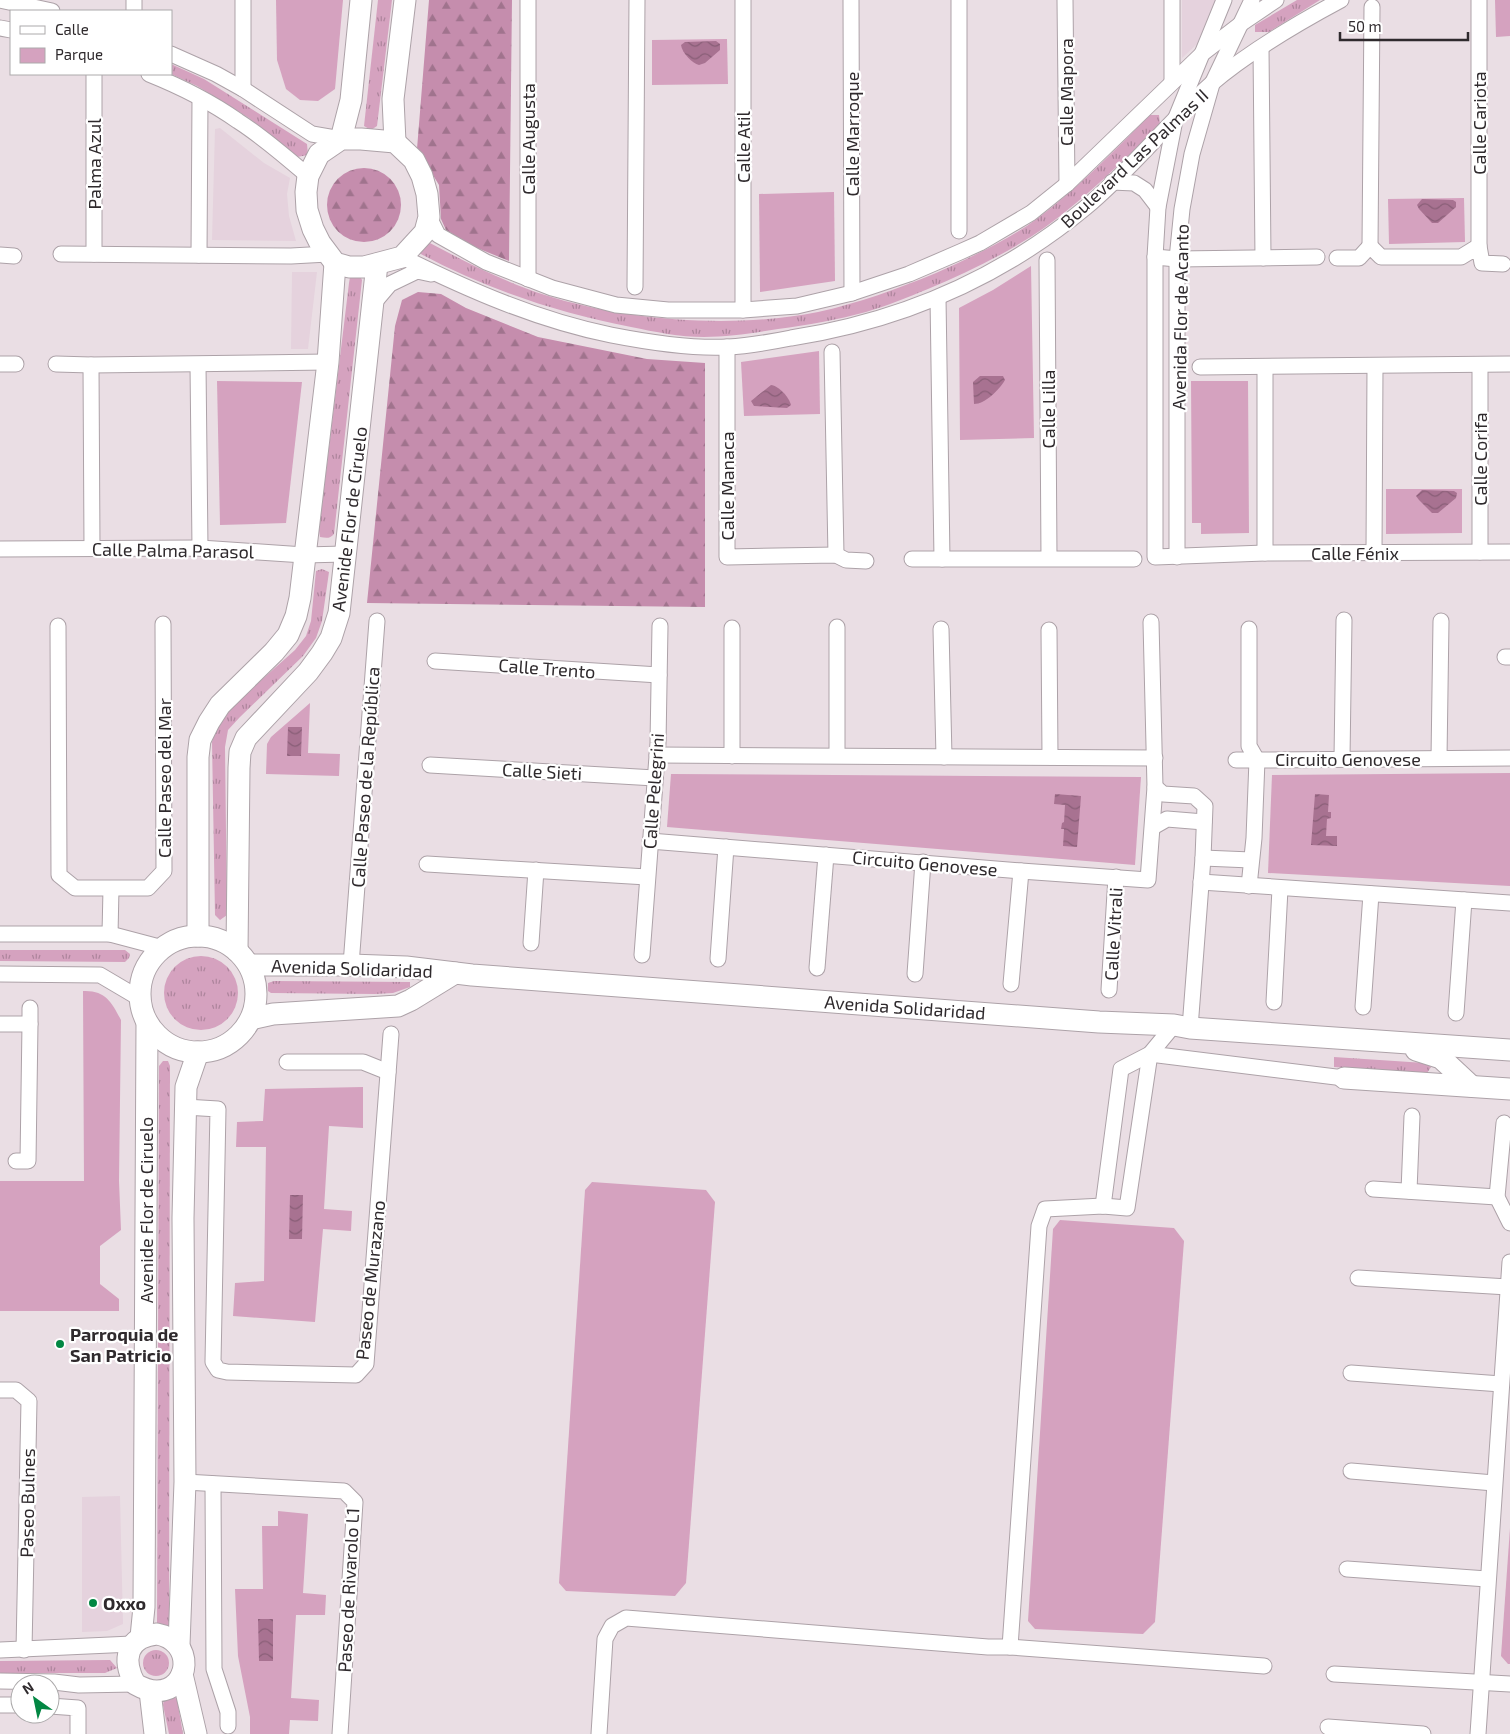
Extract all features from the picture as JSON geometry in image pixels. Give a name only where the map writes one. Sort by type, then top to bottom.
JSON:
[{"type":"main road","points":[[341,139],[351,100],[361,0]]},
{"type":"main road","points":[[395,142],[393,99],[405,0]]},
{"type":"main road","points":[[341,139],[395,142],[414,160],[422,176],[427,194],[429,217],[425,232],[402,257],[364,267],[349,267],[332,258],[313,229],[307,210],[306,192],[308,176],[318,154],[341,139]]},
{"type":"main road","points":[[198,936],[198,758],[200,740],[208,722],[220,705],[274,652],[288,635],[296,616],[300,598],[328,362],[332,258]]},
{"type":"main road","name":"Avenide Flor de Ciruelo","points":[[243,958],[240,752],[246,738],[308,672],[331,638],[339,613],[377,264]]},
{"type":"main road","points":[[198,936],[226,943],[243,958],[254,978],[256,992],[255,1006],[251,1019],[240,1034],[228,1044],[214,1050],[198,1052],[183,1050],[169,1045],[157,1035],[148,1023],[139,998],[142,978],[151,960],[163,948],[178,940],[198,936]]},
{"type":"main road","name":"Avenida Solidaridad","points":[[243,958],[406,967],[455,973],[1099,1022],[1182,1026],[1510,1050]]},
{"type":"main road","name":"Avenida Solidaridad","points":[[251,1019],[273,1014],[398,1006],[455,973]]},
{"type":"main road","name":"Avenide Flor de Ciruelo","points":[[136,1641],[144,1607],[148,1023]]},
{"type":"main road","name":"Avenida Solidaridad","points":[[1355,1038],[1371,1047],[1421,1050],[1441,1058],[1471,1086]]},
{"type":"main road","name":"Avenide Flor de Ciruelo","points":[[179,1645],[201,1483],[183,1218],[186,1087],[198,1052]]},
{"type":"main road","points":[[1344,1078],[1510,1089]]},
{"type":"main road","points":[[155,1734],[142,1688],[128,1672],[127,1663],[136,1641],[157,1634],[166,1635],[179,1645],[183,1653],[182,1674],[196,1734]]},
{"type":"main road","points":[[142,1688],[159,1691],[167,1689],[182,1674]]},
{"type":"street","points":[[0,0],[29,3],[49,10]]},
{"type":"street","points":[[243,0],[243,89]]},
{"type":"street","name":"Calle Augusta","points":[[528,0],[528,279]]},
{"type":"street","points":[[635,287],[636,0]]},
{"type":"street","name":"Calle Atil","points":[[743,0],[744,310]]},
{"type":"street","name":"Calle Marroque","points":[[852,0],[852,293]]},
{"type":"street","points":[[959,0],[959,231]]},
{"type":"street","name":"Calle Mapora","points":[[1065,0],[1066,184]]},
{"type":"street","points":[[1172,0],[1172,81]]},
{"type":"street","name":"Avenida Flor de Acanto","points":[[1155,557],[1155,257],[1158,207],[1176,120],[1224,0]]},
{"type":"street","name":"Avenida Flor de Acanto","points":[[1178,556],[1177,259],[1182,209],[1192,154],[1212,84],[1252,0]]},
{"type":"street","name":"Boulevard Las Palmas II","points":[[429,217],[438,235],[486,262],[552,288],[616,305],[668,310],[744,310],[797,306],[852,293],[909,274],[980,243],[1031,213],[1066,184],[1172,81],[1204,53],[1242,23],[1276,0]]},
{"type":"street","name":"Boulevard Las Palmas II","points":[[402,257],[459,286],[526,312],[611,335],[670,344],[727,347],[841,330],[902,312],[938,298],[1006,264],[1031,249],[1081,212],[1212,84],[1261,48],[1341,0]]},
{"type":"street","name":"Calle Cariota","points":[[1479,0],[1479,246]]},
{"type":"street","points":[[1337,258],[1359,258],[1370,246],[1372,7]]},
{"type":"street","points":[[1261,48],[1263,258]]},
{"type":"street","points":[[172,54],[216,74],[243,89],[312,134],[341,139]]},
{"type":"street","name":"Palma Azul","points":[[94,75],[94,254]]},
{"type":"street","points":[[151,75],[238,120],[308,176]]},
{"type":"street","points":[[199,255],[200,99]]},
{"type":"street","points":[[1112,182],[1134,183],[1145,190],[1158,207]]},
{"type":"street","points":[[1370,246],[1381,257],[1461,256],[1479,246],[1482,263],[1503,264]]},
{"type":"street","points":[[61,254],[332,258]]},
{"type":"street","points":[[1155,257],[1177,259],[1317,257]]},
{"type":"street","name":"Calle Lilla","points":[[1047,260],[1049,558]]},
{"type":"street","points":[[373,304],[390,284],[416,271],[437,275]]},
{"type":"street","points":[[938,298],[942,560]]},
{"type":"street","name":"Calle Manaca","points":[[727,347],[727,558],[836,555],[846,560],[866,561]]},
{"type":"street","points":[[832,352],[836,555]]},
{"type":"street","points":[[56,364],[198,365],[328,362]]},
{"type":"street","points":[[0,364],[16,364]]},
{"type":"street","points":[[1200,367],[1509,364]]},
{"type":"street","points":[[91,365],[92,548]]},
{"type":"street","points":[[198,365],[200,548]]},
{"type":"street","name":"Calle Corifa","points":[[1480,365],[1480,552]]},
{"type":"street","points":[[1374,553],[1375,366]]},
{"type":"street","points":[[1265,367],[1265,554]]},
{"type":"street","name":"Calle Palma Parasol","points":[[0,549],[200,548],[304,555],[345,554]]},
{"type":"street","name":"Calle Fénix","points":[[1155,557],[1510,552]]},
{"type":"street","points":[[912,559],[1134,559]]},
{"type":"street","points":[[1342,758],[1344,620]]},
{"type":"street","name":"Calle Paseo de la República","points":[[351,965],[377,621]]},
{"type":"street","points":[[1439,758],[1441,621]]},
{"type":"street","name":"Circuito Genovese","points":[[650,841],[1148,880],[1155,786],[1151,622]]},
{"type":"street","name":"Calle Paseo del Mar","points":[[58,626],[59,875],[75,888],[111,889],[148,888],[164,872],[164,624]]},
{"type":"street","name":"Calle Pelegrini","points":[[642,955],[656,755],[660,626]]},
{"type":"street","points":[[837,627],[837,755]]},
{"type":"street","points":[[732,628],[732,756]]},
{"type":"street","points":[[941,629],[944,757]]},
{"type":"street","points":[[1236,760],[1257,760],[1250,746],[1249,629]]},
{"type":"street","points":[[1049,630],[1050,757]]},
{"type":"street","name":"Calle Trento","points":[[435,661],[659,676]]},
{"type":"street","points":[[656,755],[1155,758]]},
{"type":"street","name":"Circuito Genovese","points":[[1249,886],[1254,838],[1257,760],[1510,758]]},
{"type":"street","name":"Calle Sieti","points":[[430,765],[654,778]]},
{"type":"street","points":[[1155,786],[1163,794],[1194,796],[1205,806],[1192,999],[1203,858]]},
{"type":"street","points":[[1153,827],[1167,819],[1204,822]]},
{"type":"street","points":[[718,959],[726,847]]},
{"type":"street","points":[[818,968],[826,855]]},
{"type":"street","points":[[1203,858],[1251,860]]},
{"type":"street","points":[[1103,1206],[1121,1069],[1150,1054],[1182,1026],[1203,858]]},
{"type":"street","points":[[916,974],[924,862]]},
{"type":"street","points":[[426,864],[647,877]]},
{"type":"street","points":[[531,943],[536,870]]},
{"type":"street","points":[[1011,984],[1020,871]]},
{"type":"street","name":"Calle Vitrali","points":[[1109,990],[1116,877]]},
{"type":"street","points":[[1201,882],[1280,889],[1510,903]]},
{"type":"street","points":[[110,934],[111,889]]},
{"type":"street","points":[[1274,1002],[1280,889]]},
{"type":"street","points":[[1363,1007],[1371,894]]},
{"type":"street","points":[[1456,1013],[1464,900]]},
{"type":"street","points":[[0,934],[110,934],[163,948]]},
{"type":"street","points":[[0,974],[100,975],[139,998]]},
{"type":"street","points":[[16,1161],[28,1161],[30,1008]]},
{"type":"street","points":[[0,1024],[30,1024]]},
{"type":"street","name":"Paseo de Murazano","points":[[185,1107],[218,1109],[213,1362],[218,1370],[227,1372],[356,1375],[366,1364],[391,1034]]},
{"type":"street","points":[[1150,1054],[1344,1078]]},
{"type":"street","points":[[1010,1647],[1039,1226],[1044,1209],[1103,1206],[1127,1208],[1150,1054]]},
{"type":"street","points":[[287,1062],[363,1062],[388,1072]]},
{"type":"street","points":[[1409,1192],[1412,1116]]},
{"type":"street","points":[[1504,1123],[1497,1197],[1510,1223]]},
{"type":"street","points":[[1373,1189],[1497,1197]]},
{"type":"street","points":[[1478,1734],[1487,1579],[1510,1262]]},
{"type":"street","points":[[1358,1278],[1508,1287]]},
{"type":"street","points":[[1351,1373],[1501,1384]]},
{"type":"street","name":"Paseo Bulnes","points":[[0,1390],[16,1390],[29,1401],[24,1644]]},
{"type":"street","points":[[1351,1471],[1494,1483]]},
{"type":"street","points":[[201,1483],[214,1669],[228,1712],[228,1726]]},
{"type":"street","name":"Paseo de Rivarolo L1","points":[[201,1483],[344,1491],[355,1502],[340,1734]]},
{"type":"street","points":[[1347,1568],[1487,1579]]},
{"type":"street","points":[[599,1734],[605,1639],[612,1626],[626,1618],[988,1647],[1010,1647],[1264,1666]]},
{"type":"street","points":[[0,1650],[24,1644],[136,1641]]},
{"type":"street","points":[[1334,1674],[1510,1684]]},
{"type":"street","points":[[0,1681],[54,1682],[142,1688]]},
{"type":"street","points":[[78,1734],[79,1685]]},
{"type":"street","points":[[60,1705],[78,1704]]},
{"type":"street","points":[[1328,1727],[1423,1734]]},
{"type":"shaded area","points":[[1182,0],[1216,0],[1197,44],[1182,58]]},
{"type":"shaded area","points":[[220,128],[264,163],[290,178],[287,194],[289,216],[296,241],[212,240],[215,129]]},
{"type":"shaded area","points":[[292,272],[317,272],[308,349],[291,349]]},
{"type":"shaded area","points":[[120,1496],[123,1624],[107,1631],[82,1632],[82,1497]]},
{"type":"green space","points":[[276,0],[343,0],[335,89],[318,101],[300,100],[286,89],[277,60]]},
{"type":"green space","points":[[378,0],[392,0],[377,126],[371,130],[364,126]]},
{"type":"green space","points":[[429,0],[512,0],[509,261],[470,245],[446,230],[441,219],[439,185],[417,149]]},
{"type":"green space","points":[[1297,0],[1320,0],[1269,32],[1255,32],[1255,25]]},
{"type":"green space","points":[[1495,0],[1510,0],[1510,36],[1496,37]]},
{"type":"green space","points":[[727,39],[728,84],[652,85],[652,40]]},
{"type":"green space","points":[[172,64],[204,79],[307,144],[308,155],[297,157],[249,118],[197,86],[172,74]]},
{"type":"green space","points":[[1150,115],[1159,115],[1160,124],[1089,192],[1044,228],[1016,246],[987,262],[928,289],[874,310],[822,322],[722,336],[695,337],[658,332],[576,315],[549,307],[496,289],[419,253],[428,242],[485,271],[530,290],[577,304],[610,311],[680,320],[716,321],[785,317],[818,312],[863,300],[921,279],[975,255],[1014,234],[1038,218],[1096,169]]},
{"type":"green space","points":[[364,168],[385,174],[395,184],[401,205],[395,226],[385,236],[364,242],[343,236],[333,226],[327,205],[333,184],[343,174]]},
{"type":"green space","points":[[834,192],[835,281],[760,292],[759,194]]},
{"type":"green space","points":[[1464,198],[1465,242],[1389,244],[1388,199]]},
{"type":"green space","points":[[1031,266],[1034,438],[960,440],[959,308],[993,290]]},
{"type":"green space","points":[[360,276],[362,280],[334,534],[324,538],[320,537],[319,530],[349,283],[350,277]]},
{"type":"green space","points":[[418,292],[441,294],[466,308],[538,337],[647,359],[705,363],[705,607],[367,603],[395,326],[402,300]]},
{"type":"green space","points":[[819,351],[820,414],[744,416],[741,362]]},
{"type":"green space","points":[[217,381],[302,382],[286,523],[220,525]]},
{"type":"green space","points":[[1191,381],[1248,381],[1249,533],[1201,534],[1201,523],[1192,523]]},
{"type":"green space","points":[[1386,489],[1462,489],[1462,533],[1386,534]]},
{"type":"green space","points":[[322,569],[329,572],[322,621],[316,638],[303,656],[228,730],[225,747],[227,915],[220,920],[215,915],[212,742],[218,722],[230,708],[295,650],[306,636],[311,621],[316,571]]},
{"type":"green space","points":[[310,703],[308,753],[340,754],[339,776],[266,774],[267,744],[271,737]]},
{"type":"green space","points":[[1510,773],[1510,886],[1268,873],[1272,775]]},
{"type":"green space","points":[[671,774],[1141,777],[1135,865],[667,827]]},
{"type":"green space","points":[[0,950],[125,950],[130,954],[125,962],[0,961]]},
{"type":"green space","points":[[201,956],[222,962],[232,972],[238,993],[232,1014],[222,1024],[201,1030],[180,1024],[170,1014],[164,993],[170,972],[180,962]]},
{"type":"green space","points":[[274,981],[410,982],[410,987],[393,993],[375,994],[271,993],[268,991],[268,983]]},
{"type":"green space","points":[[83,991],[91,991],[103,995],[111,1003],[121,1020],[119,1181],[121,1230],[100,1246],[100,1284],[119,1299],[119,1311],[0,1311],[0,1181],[84,1181]]},
{"type":"green space","points":[[1334,1057],[1425,1063],[1431,1067],[1427,1073],[1334,1067]]},
{"type":"green space","points":[[163,1061],[168,1061],[170,1066],[169,1630],[157,1628],[159,1066]]},
{"type":"green space","points":[[363,1087],[363,1128],[329,1126],[324,1209],[352,1211],[351,1231],[323,1229],[315,1322],[233,1316],[235,1283],[264,1281],[266,1147],[236,1147],[237,1122],[263,1121],[265,1089]]},
{"type":"green space","points":[[592,1182],[706,1190],[715,1202],[686,1583],[675,1596],[566,1591],[559,1583],[585,1190]]},
{"type":"green space","points":[[1060,1220],[1174,1228],[1184,1241],[1155,1622],[1143,1634],[1035,1629],[1028,1621],[1053,1229]]},
{"type":"green space","points":[[278,1511],[308,1514],[303,1593],[326,1595],[325,1615],[296,1615],[291,1698],[319,1700],[318,1721],[290,1720],[289,1734],[250,1734],[250,1717],[238,1656],[235,1589],[263,1589],[262,1526],[278,1526]]},
{"type":"green space","points":[[1510,1528],[1510,1664],[1508,1664],[1501,1656]]},
{"type":"green space","points":[[156,1650],[165,1654],[169,1663],[165,1672],[156,1676],[147,1672],[143,1663],[147,1654]]},
{"type":"green space","points":[[110,1660],[117,1668],[105,1673],[0,1673],[0,1661]]},
{"type":"green space","points":[[171,1695],[177,1699],[183,1734],[169,1734],[163,1705],[164,1699]]},
{"type":"water","points":[[716,41],[720,44],[720,50],[705,63],[699,65],[688,57],[681,45],[685,42]]},
{"type":"water","points":[[1422,199],[1453,200],[1456,202],[1456,207],[1438,223],[1432,223],[1417,205]]},
{"type":"water","points":[[980,376],[1003,376],[1005,380],[991,396],[983,402],[974,404],[973,382]]},
{"type":"water","points":[[771,385],[783,392],[791,405],[787,408],[754,406],[751,401]]},
{"type":"water","points":[[1422,490],[1454,491],[1457,493],[1456,498],[1438,513],[1432,513],[1416,496]]},
{"type":"water","points":[[288,727],[302,727],[301,756],[287,756]]},
{"type":"water","points":[[1055,794],[1081,796],[1077,847],[1063,846],[1064,829],[1061,829],[1064,822],[1065,805],[1054,804]]},
{"type":"water","points":[[1315,794],[1329,795],[1328,812],[1331,812],[1331,818],[1327,819],[1326,836],[1337,836],[1337,846],[1311,845]]},
{"type":"water","points":[[290,1195],[303,1195],[302,1239],[289,1239]]},
{"type":"water","points":[[258,1619],[273,1619],[273,1661],[259,1661]]},
{"type":"place","name":"Parroquia de San Patricio","points":[[60,1344]]},
{"type":"place","name":"Oxxo","points":[[93,1603]]}]
